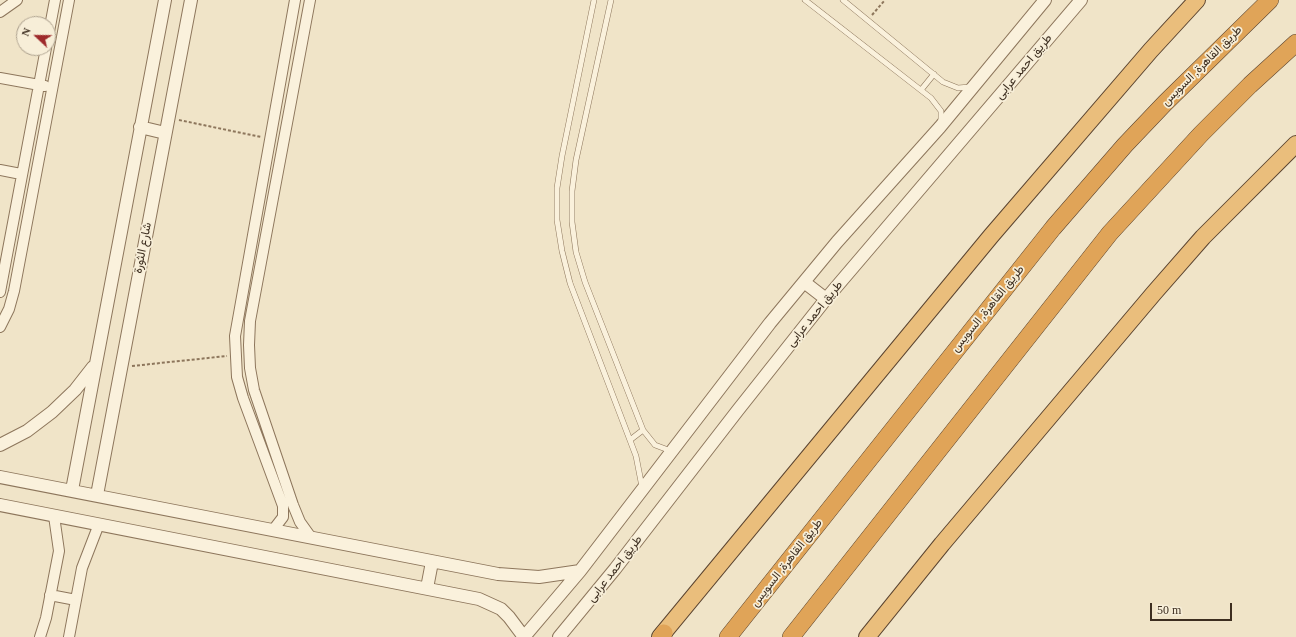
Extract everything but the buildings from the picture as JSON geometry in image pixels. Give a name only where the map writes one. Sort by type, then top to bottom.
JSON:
[{"type":"highway","points":[[662,636],[991,236],[1151,50],[1197,0]]},
{"type":"highway","name":"طريق القاهرة, السويس","points":[[728,637],[1053,228],[1125,145],[1164,103],[1270,0]]},
{"type":"highway","points":[[791,637],[1110,234],[1201,134],[1250,85],[1296,43]]},
{"type":"highway","points":[[867,637],[947,538],[1154,293],[1203,237],[1296,144]]},
{"type":"street","points":[[0,12],[17,0]]},
{"type":"street","points":[[52,16],[55,0]]},
{"type":"street","points":[[0,327],[9,309],[14,291],[69,0]]},
{"type":"street","points":[[72,490],[165,0]]},
{"type":"street","name":"شارع الثورة","points":[[97,495],[190,0]]},
{"type":"street","points":[[273,530],[283,517],[283,506],[243,398],[237,377],[235,355],[238,317],[296,0]]},
{"type":"street","points":[[310,0],[250,321],[249,346],[250,368],[254,390],[293,505],[300,522],[310,536]]},
{"type":"street","points":[[0,505],[427,588],[491,603],[509,617],[524,637],[580,571],[737,365],[804,282],[866,209],[940,127],[1044,0]]},
{"type":"street","name":"طريق احمد عرابى","points":[[559,637],[615,569],[743,403],[826,299],[1081,0]]},
{"type":"street","points":[[0,292],[2,268],[44,56]]},
{"type":"street","points":[[0,78],[52,88]]},
{"type":"street","points":[[140,127],[165,132]]},
{"type":"street","points":[[0,170],[21,174]]},
{"type":"street","points":[[804,282],[826,299]]},
{"type":"street","points":[[0,445],[27,431],[52,412],[75,390],[95,364]]},
{"type":"street","points":[[0,477],[310,536],[432,562],[498,574],[526,577],[553,576],[580,571]]},
{"type":"street","points":[[40,637],[59,551],[54,516]]},
{"type":"street","points":[[69,637],[82,568],[99,524]]},
{"type":"street","points":[[427,588],[432,562]]},
{"type":"street","points":[[50,595],[76,600]]},
{"type":"lane","points":[[594,0],[561,162],[557,188],[557,220],[562,251],[570,283],[630,440],[640,472],[643,489]]},
{"type":"lane","points":[[611,0],[576,160],[572,191],[572,222],[576,252],[585,282],[643,430],[655,445],[672,451]]},
{"type":"lane","points":[[805,0],[937,104],[942,119],[940,127]]},
{"type":"lane","points":[[843,0],[950,86],[958,88],[973,86]]},
{"type":"lane","points":[[921,90],[934,74]]},
{"type":"lane","points":[[630,440],[643,430]]},
{"type":"path","points":[[868,20],[885,0]]},
{"type":"path","points":[[168,118],[270,138]]},
{"type":"path","points":[[121,367],[235,355]]}]
